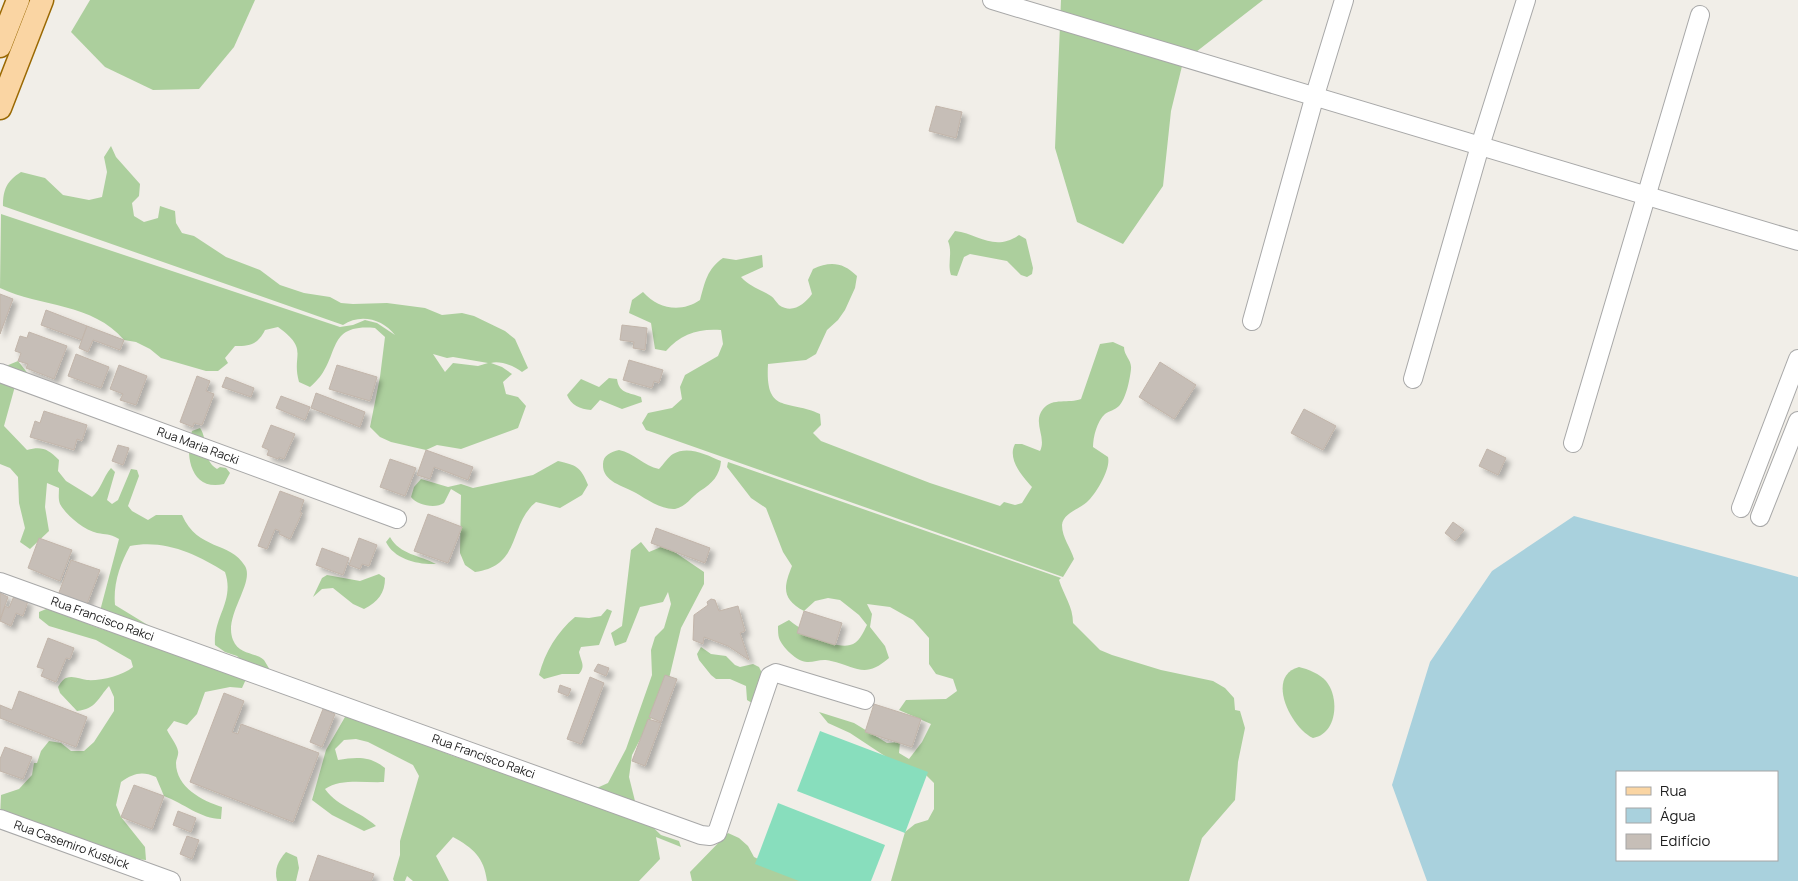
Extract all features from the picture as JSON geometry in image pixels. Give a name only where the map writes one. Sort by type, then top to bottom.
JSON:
[{"type":"main road","points":[[0,46],[18,0]]},
{"type":"main road","points":[[0,108],[42,0]]},
{"type":"street","points":[[992,0],[1798,241]]},
{"type":"street","points":[[1252,321],[1314,95],[1344,0]]},
{"type":"street","points":[[1413,379],[1480,146],[1526,0]]},
{"type":"street","points":[[1573,443],[1700,15]]},
{"type":"street","points":[[1741,508],[1798,359]]},
{"type":"street","name":"Rua Maria Racki","points":[[0,373],[397,519]]},
{"type":"street","points":[[1760,517],[1798,421]]},
{"type":"street","name":"Rua Francisco Rakci","points":[[0,582],[710,836],[717,833],[770,676],[776,673],[865,700]]},
{"type":"street","name":"Rua Casemiro Kusbick","points":[[0,819],[171,881]]},
{"type":"green space","points":[[90,0],[255,0],[234,47],[199,89],[153,90],[105,67],[71,32]]},
{"type":"green space","points":[[1061,0],[1263,0],[1183,62],[1171,111],[1163,186],[1123,244],[1077,222],[1055,148]]},
{"type":"green space","points":[[111,146],[116,157],[140,184],[139,196],[132,203],[134,216],[144,222],[158,218],[160,206],[175,211],[176,223],[182,233],[194,236],[226,257],[260,270],[280,285],[304,293],[330,297],[341,303],[387,303],[425,308],[442,315],[462,313],[474,316],[505,331],[515,339],[528,368],[522,372],[507,364],[491,363],[502,367],[512,374],[503,382],[506,394],[518,397],[526,406],[518,428],[461,449],[437,445],[426,450],[391,442],[380,437],[370,427],[380,377],[385,337],[375,328],[358,328],[347,331],[335,346],[327,366],[320,377],[310,387],[299,382],[297,373],[298,353],[294,341],[278,327],[265,330],[260,338],[253,343],[235,346],[225,358],[228,363],[218,371],[206,371],[161,358],[150,349],[136,342],[124,340],[111,328],[82,312],[32,299],[0,288],[1,214],[340,327],[353,325],[365,320],[377,323],[395,335],[390,329],[378,322],[364,319],[357,319],[343,325],[3,206],[7,186],[21,172],[45,178],[63,195],[89,200],[102,197],[107,172],[104,157]],"holes":[[[433,354],[447,358],[453,357],[488,363],[478,366],[453,363],[445,372]]]},
{"type":"green space","points":[[955,231],[994,242],[1010,240],[1019,235],[1026,239],[1033,268],[1032,274],[1027,277],[1021,275],[1007,261],[970,254],[964,257],[957,276],[951,275],[948,241]]},
{"type":"green space","points":[[762,255],[763,267],[741,277],[752,286],[771,296],[784,308],[789,309],[801,305],[812,294],[808,280],[813,269],[836,264],[847,268],[857,276],[855,288],[845,310],[827,330],[816,354],[806,360],[768,364],[768,380],[770,391],[774,398],[788,405],[820,414],[821,425],[813,433],[821,441],[930,483],[1000,506],[1004,502],[1015,505],[1022,503],[1032,487],[1020,473],[1014,461],[1013,450],[1015,444],[1022,444],[1040,451],[1042,441],[1039,420],[1043,409],[1051,403],[1081,399],[1100,344],[1113,342],[1124,347],[1131,366],[1126,394],[1116,409],[1102,417],[1096,429],[1094,439],[1093,447],[1108,457],[1107,468],[1102,481],[1091,498],[1084,505],[1065,517],[1063,521],[1063,534],[1074,559],[1063,577],[646,430],[642,423],[648,413],[672,408],[682,399],[680,387],[685,375],[718,356],[723,344],[721,330],[706,330],[684,336],[666,351],[655,349],[651,323],[629,313],[632,300],[643,292],[649,298],[663,305],[678,308],[685,307],[700,300],[710,271],[723,258],[736,260]]},
{"type":"green space","points":[[18,361],[29,375],[17,379],[4,426],[27,450],[37,448],[51,453],[59,460],[58,471],[66,481],[92,497],[98,491],[111,468],[115,472],[107,500],[112,504],[118,500],[131,469],[137,470],[139,476],[128,506],[132,511],[148,520],[156,515],[182,515],[196,535],[239,558],[245,566],[247,573],[243,591],[232,621],[231,631],[233,640],[243,651],[264,660],[270,670],[246,665],[237,656],[225,652],[215,645],[217,626],[226,600],[227,582],[225,572],[192,554],[168,546],[143,544],[130,546],[120,567],[115,589],[115,605],[169,638],[247,677],[242,688],[230,687],[205,692],[197,714],[187,725],[174,721],[167,730],[177,749],[176,763],[180,779],[185,786],[199,797],[222,807],[221,819],[199,814],[164,796],[156,777],[151,775],[138,774],[121,782],[116,805],[121,817],[145,847],[146,860],[116,857],[71,836],[0,817],[1,795],[19,789],[32,775],[34,763],[37,763],[41,751],[49,741],[61,743],[71,751],[84,751],[94,742],[114,711],[114,697],[109,686],[93,705],[77,711],[60,693],[58,687],[63,680],[71,677],[87,680],[104,679],[123,673],[133,667],[131,660],[96,640],[49,626],[39,618],[39,612],[51,607],[98,628],[116,633],[124,633],[100,611],[119,539],[97,533],[76,522],[60,504],[59,488],[47,483],[45,507],[49,531],[30,549],[20,542],[25,528],[19,503],[18,477],[10,468],[0,464],[0,373],[6,366]]},
{"type":"green space","points":[[609,378],[617,379],[622,390],[641,397],[642,402],[622,409],[600,400],[591,410],[576,406],[567,395],[581,379],[599,387]]},
{"type":"green space","points":[[200,428],[203,433],[207,455],[212,465],[217,469],[220,467],[226,468],[230,473],[224,484],[213,485],[204,482],[197,477],[193,470],[189,451],[190,440],[192,431]]},
{"type":"green space","points":[[619,450],[659,469],[671,455],[685,450],[697,452],[721,461],[719,471],[712,482],[679,508],[670,509],[649,501],[615,483],[606,475],[603,464],[604,458],[610,453]]},
{"type":"green space","points":[[558,461],[574,466],[583,474],[588,485],[582,495],[560,508],[536,502],[527,511],[508,553],[500,562],[490,568],[475,572],[465,565],[460,553],[461,495],[451,489],[444,503],[436,506],[422,504],[411,497],[414,487],[421,479],[448,487],[461,484],[473,488],[533,475]]},
{"type":"green space","points":[[728,462],[1061,578],[1059,580],[1070,606],[1073,623],[1100,650],[1161,670],[1213,681],[1225,688],[1234,698],[1235,710],[1240,711],[1245,728],[1238,762],[1235,800],[1202,838],[1189,881],[891,881],[905,832],[915,824],[928,820],[934,809],[934,783],[925,774],[903,768],[850,733],[828,723],[819,712],[854,723],[887,743],[900,742],[899,753],[909,759],[922,742],[931,724],[899,710],[906,700],[946,699],[957,691],[953,679],[936,674],[929,664],[929,638],[913,620],[890,607],[867,604],[872,614],[870,627],[885,646],[889,658],[873,668],[861,670],[825,660],[804,662],[791,654],[781,642],[778,632],[778,626],[789,620],[818,638],[844,646],[856,642],[867,625],[859,615],[840,600],[828,598],[815,601],[804,611],[792,602],[786,592],[786,587],[792,566],[783,552],[766,508],[751,498],[727,467]]},
{"type":"green space","points":[[390,537],[399,548],[436,564],[414,562],[401,557],[386,542]]},
{"type":"green space","points":[[641,542],[649,552],[661,547],[673,551],[704,572],[704,584],[681,628],[667,687],[632,755],[629,777],[638,813],[661,835],[679,841],[681,847],[656,837],[660,859],[639,881],[487,881],[480,859],[472,849],[453,837],[436,856],[449,881],[413,881],[407,876],[405,881],[394,881],[400,855],[400,841],[419,776],[413,765],[368,742],[356,739],[344,740],[335,749],[338,760],[351,758],[369,759],[385,768],[384,782],[345,782],[325,789],[337,801],[376,826],[364,831],[332,815],[312,800],[326,750],[345,717],[357,714],[423,741],[428,746],[453,756],[579,796],[608,783],[626,749],[652,675],[651,650],[655,637],[664,628],[671,604],[668,592],[663,602],[640,607],[626,642],[615,646],[611,633],[622,626],[631,550]]},
{"type":"green space","points":[[379,574],[385,578],[382,593],[377,600],[364,609],[353,604],[333,588],[322,589],[313,597],[322,578],[327,575],[360,581]]},
{"type":"green space","points":[[607,609],[612,611],[599,645],[581,647],[579,652],[583,666],[579,674],[562,674],[544,679],[539,675],[552,643],[575,617],[589,618],[601,616]]},
{"type":"green space","points":[[701,647],[711,654],[726,656],[735,665],[740,667],[753,664],[759,667],[764,677],[752,703],[747,700],[746,686],[730,679],[716,679],[711,675],[699,660],[697,654]]},
{"type":"green space","points":[[1299,667],[1314,672],[1323,678],[1330,688],[1333,697],[1334,714],[1331,723],[1321,735],[1313,738],[1297,724],[1285,702],[1284,680],[1289,672]]},
{"type":"green space","points":[[820,731],[928,772],[905,833],[797,791]]},
{"type":"green space","points":[[778,803],[885,845],[871,881],[799,881],[755,864]]},
{"type":"green space","points":[[728,833],[739,838],[748,846],[754,857],[805,881],[692,881],[690,872]]},
{"type":"green space","points":[[286,852],[297,857],[299,868],[296,881],[277,881],[277,865]]},
{"type":"water","points":[[1574,516],[1798,577],[1798,881],[1427,881],[1392,785],[1430,662],[1492,571]]},
{"type":"building","points":[[936,106],[962,112],[956,138],[929,131]]},
{"type":"building","points":[[0,294],[13,299],[0,334]]},
{"type":"building","points":[[46,310],[87,326],[82,340],[41,325]]},
{"type":"building","points":[[622,325],[647,328],[645,350],[633,348],[634,342],[620,340]]},
{"type":"building","points":[[87,326],[124,340],[120,350],[93,340],[88,352],[79,348]]},
{"type":"building","points":[[29,332],[67,346],[54,379],[26,368],[28,364],[18,361],[21,353],[15,351],[20,336],[27,338]]},
{"type":"building","points":[[76,354],[109,367],[101,388],[68,376]]},
{"type":"building","points":[[629,360],[663,370],[659,383],[654,381],[652,388],[623,380]]},
{"type":"building","points":[[1160,362],[1196,385],[1174,419],[1139,397]]},
{"type":"building","points":[[119,365],[147,376],[136,405],[120,400],[123,394],[110,389]]},
{"type":"building","points":[[337,365],[377,377],[370,401],[329,389]]},
{"type":"building","points":[[197,376],[210,381],[206,391],[214,394],[202,425],[194,423],[193,427],[180,422]]},
{"type":"building","points":[[226,377],[254,388],[251,397],[222,387]]},
{"type":"building","points":[[316,393],[365,412],[360,427],[311,408]]},
{"type":"building","points":[[281,396],[310,407],[305,420],[276,408]]},
{"type":"building","points":[[1304,409],[1336,426],[1323,450],[1291,433]]},
{"type":"building","points":[[44,411],[87,425],[82,441],[77,439],[74,450],[30,437],[35,421],[40,423]]},
{"type":"building","points":[[271,425],[295,434],[284,459],[267,455],[269,450],[262,447]]},
{"type":"building","points":[[118,445],[129,448],[123,465],[112,461]]},
{"type":"building","points":[[1487,449],[1506,458],[1498,475],[1479,466]]},
{"type":"building","points":[[426,450],[473,467],[468,480],[434,467],[430,479],[417,475]]},
{"type":"building","points":[[390,459],[416,468],[405,496],[380,487]]},
{"type":"building","points":[[280,491],[304,500],[300,512],[302,513],[290,539],[279,534],[280,531],[275,529],[267,549],[258,546]]},
{"type":"building","points":[[428,514],[462,527],[448,563],[414,551]]},
{"type":"building","points":[[1453,522],[1464,530],[1455,541],[1445,533]]},
{"type":"building","points":[[656,528],[710,548],[705,563],[651,543]]},
{"type":"building","points":[[39,538],[72,550],[60,581],[28,568]]},
{"type":"building","points":[[359,538],[377,545],[369,566],[362,564],[360,569],[349,565]]},
{"type":"building","points":[[322,548],[349,558],[343,575],[316,565]]},
{"type":"building","points":[[71,560],[100,570],[85,609],[57,598]]},
{"type":"building","points":[[0,593],[8,597],[0,619]]},
{"type":"building","points":[[14,596],[28,601],[23,616],[16,613],[11,626],[0,621],[5,606],[9,608]]},
{"type":"building","points":[[711,599],[715,600],[719,611],[738,606],[745,631],[740,633],[749,660],[728,646],[704,637],[703,644],[693,640],[694,615],[708,605],[707,602]]},
{"type":"building","points":[[804,611],[842,623],[835,645],[797,633]]},
{"type":"building","points":[[48,638],[74,648],[70,659],[66,658],[56,682],[41,676],[44,669],[37,667]]},
{"type":"building","points":[[598,664],[609,668],[606,676],[594,671]]},
{"type":"building","points":[[665,675],[677,679],[661,722],[649,717]]},
{"type":"building","points":[[590,677],[604,683],[581,744],[567,739]]},
{"type":"building","points":[[560,685],[571,689],[568,696],[558,692]]},
{"type":"building","points":[[19,691],[87,717],[76,747],[0,718],[0,705],[12,710]]},
{"type":"building","points":[[224,693],[244,701],[232,732],[238,734],[241,724],[319,753],[293,822],[190,782]]},
{"type":"building","points":[[874,704],[921,719],[912,747],[865,732]]},
{"type":"building","points":[[323,709],[335,714],[322,747],[310,742]]},
{"type":"building","points":[[648,719],[661,723],[645,766],[632,761]]},
{"type":"building","points":[[5,747],[32,757],[23,779],[0,771],[0,759]]},
{"type":"building","points":[[134,785],[164,796],[152,829],[121,817]]},
{"type":"building","points":[[178,811],[196,818],[191,832],[173,825]]},
{"type":"building","points":[[187,836],[199,840],[192,859],[180,854]]},
{"type":"building","points":[[318,855],[374,874],[371,881],[309,881]]}]
